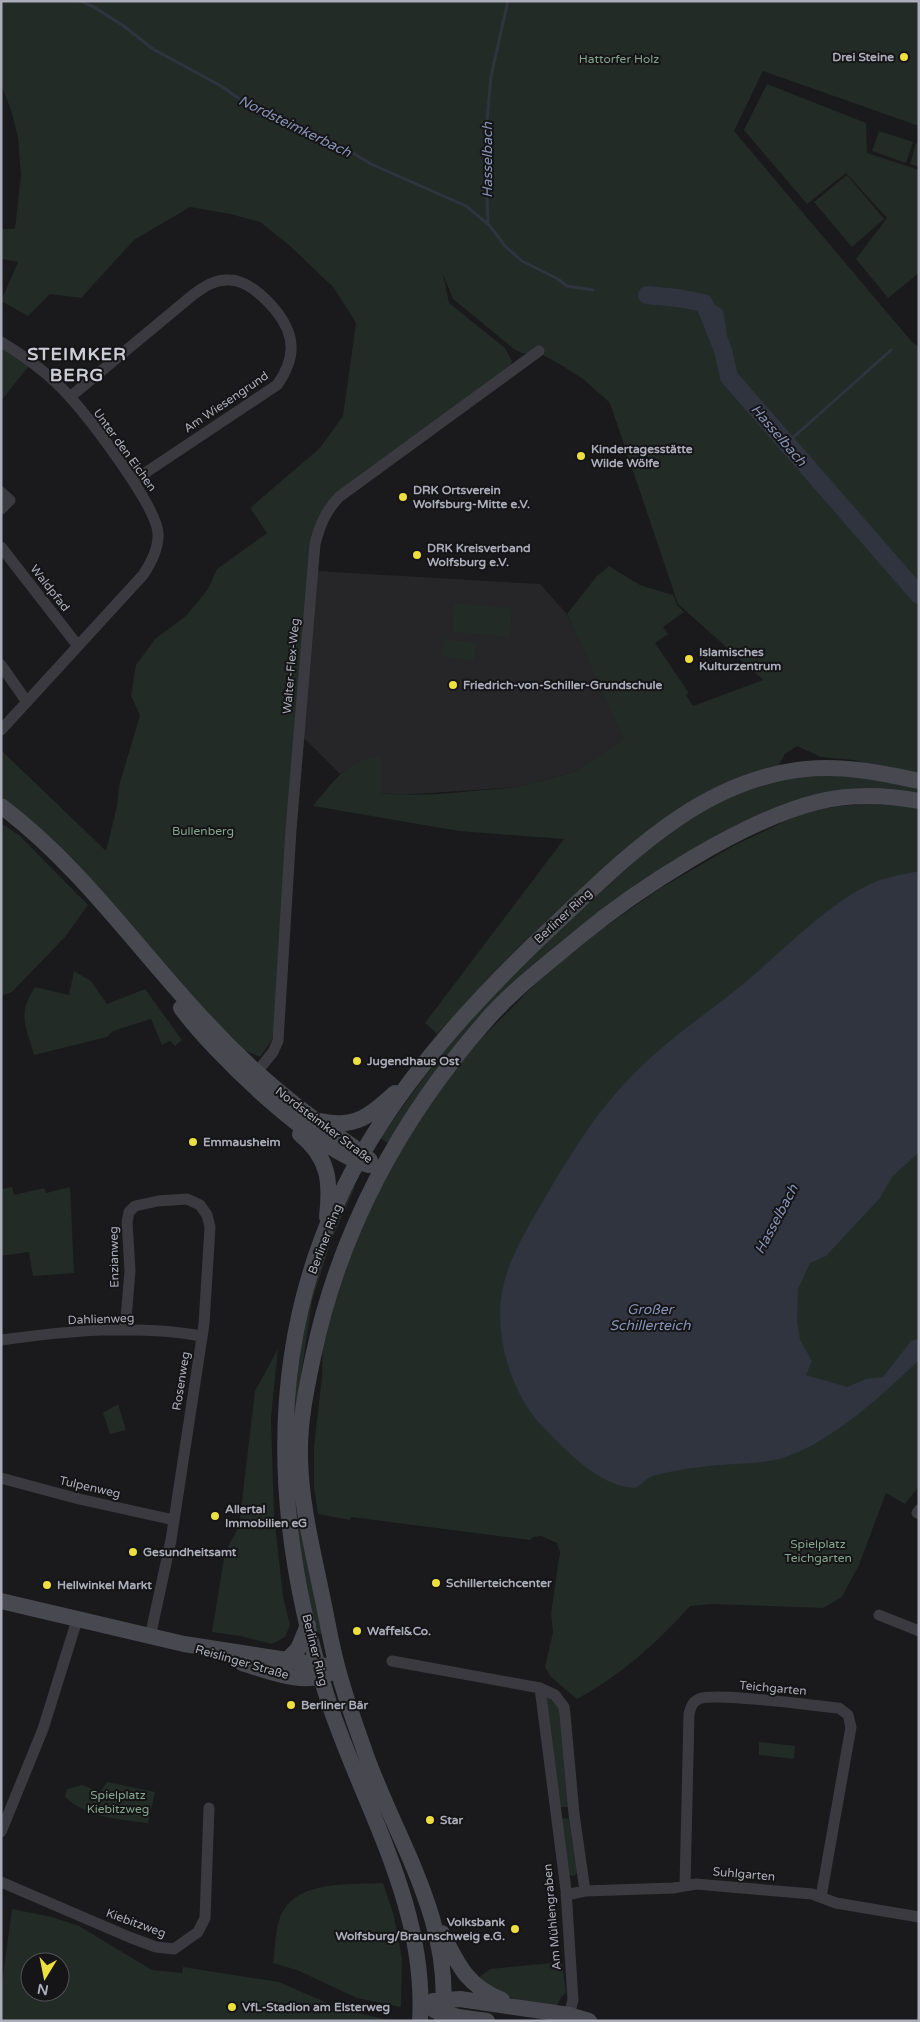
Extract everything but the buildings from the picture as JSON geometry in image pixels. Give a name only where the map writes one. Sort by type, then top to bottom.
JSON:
[{"type":"main road","name":"Berliner Ring","points":[[420,2021],[421,2004],[415,1938],[402,1890],[338,1727],[320,1671],[308,1625],[288,1522],[284,1477],[284,1423],[289,1370],[300,1314],[314,1259],[361,1158],[414,1077],[510,966],[622,860],[696,806],[733,788],[760,778],[810,768],[874,772],[919,780]]},
{"type":"main road","name":"Berliner Ring","points":[[442,2011],[442,1965],[432,1916],[368,1761],[338,1668],[310,1541],[302,1486],[301,1430],[307,1386],[326,1302],[355,1223],[381,1169],[404,1130],[441,1076],[486,1020],[558,955],[625,903],[662,878],[773,817],[817,802],[852,797],[898,797],[919,801]]},
{"type":"main road","name":"Nordsteimker Straße","points":[[1,806],[60,857],[98,895],[160,971],[170,994],[199,1033],[253,1077],[314,1119],[361,1158],[381,1169]]},
{"type":"main road","name":"Nordsteimker Straße","points":[[253,1077],[272,1102],[341,1155],[361,1158]]},
{"type":"main road","points":[[314,1119],[344,1124],[363,1119],[414,1077]]},
{"type":"main road","points":[[272,1102],[286,1121],[310,1142],[321,1158],[328,1174],[329,1198],[326,1230]]},
{"type":"main road","name":"Reislinger Straße","points":[[1,1601],[184,1644],[260,1658],[289,1658],[320,1671]]},
{"type":"main road","name":"Reislinger Straße","points":[[289,1658],[298,1649],[308,1625]]},
{"type":"main road","name":"Reislinger Straße","points":[[184,1644],[225,1659],[294,1677],[338,1668]]},
{"type":"main road","points":[[432,1916],[459,1966],[474,1985],[488,1994],[523,2008]]},
{"type":"main road","points":[[442,2011],[460,1999],[523,2008],[566,2018],[590,2021]]},
{"type":"main road","points":[[421,2004],[442,2011],[487,2021]]},
{"type":"street","name":"Am Wiesengrund","points":[[70,397],[194,294],[216,282],[228,280],[249,285],[257,291],[279,317],[290,337],[291,346],[287,366],[277,385],[133,481]]},
{"type":"street","name":"Unter den Eichen","points":[[1,342],[32,362],[70,397],[133,481],[151,511],[158,533],[154,558],[144,575],[1,730]]},
{"type":"street","name":"Walter-Flex-Weg","points":[[253,1077],[273,1052],[278,1041],[299,732],[315,544],[319,527],[325,512],[339,497],[539,351]]},
{"type":"street","points":[[1,492],[10,500],[1,509]]},
{"type":"street","name":"Waldpfad","points":[[1,547],[78,646]]},
{"type":"street","points":[[1,665],[27,702]]},
{"type":"street","name":"Rosenweg","points":[[129,1212],[135,1206],[158,1201],[187,1199],[200,1205],[207,1215],[210,1227],[202,1336],[174,1520],[150,1637]]},
{"type":"street","name":"Enzianweg","points":[[125,1330],[130,1271],[127,1222],[129,1212]]},
{"type":"street","name":"Dahlienweg","points":[[1,1340],[41,1335],[125,1330],[202,1336]]},
{"type":"street","name":"Tulpenweg","points":[[1,1478],[52,1493],[174,1520]]},
{"type":"street","points":[[879,1615],[919,1631]]},
{"type":"street","points":[[1,1832],[43,1729],[77,1620]]},
{"type":"street","points":[[392,1661],[544,1689],[560,1702],[565,1714],[574,1814],[585,1891]]},
{"type":"street","name":"Am Mühlengraben","points":[[544,1689],[555,1816],[566,1895],[573,2000],[566,2018]]},
{"type":"street","name":"Teichgarten","points":[[686,1886],[688,1724],[692,1704],[700,1698],[711,1697],[771,1701],[839,1708],[848,1715],[851,1727],[821,1897]]},
{"type":"street","name":"Kiebitzweg","points":[[1,1882],[129,1937],[156,1947],[174,1948],[198,1932],[205,1918],[209,1808]]},
{"type":"street","points":[[555,1816],[574,1814]]},
{"type":"street","name":"Suhlgarten","points":[[566,1895],[585,1891],[686,1886],[754,1889],[821,1897],[836,1903],[919,1917]]},
{"type":"shaded area","name":"Friedrich-von-Schiller-Grundschule","points":[[317,571],[540,584],[567,614],[625,739],[574,772],[517,787],[402,795],[381,793],[360,761],[340,774],[300,734]]},
{"type":"green space","points":[[1,1],[919,1],[919,126],[763,71],[734,131],[912,342],[919,347],[919,774],[853,760],[821,757],[797,746],[785,754],[778,766],[633,845],[546,921],[437,1034],[425,1023],[564,839],[459,831],[313,806],[334,780],[350,766],[360,761],[381,757],[381,793],[402,795],[440,794],[517,787],[574,772],[624,739],[567,614],[597,576],[609,566],[640,585],[673,595],[677,605],[684,612],[663,627],[668,634],[655,643],[689,693],[686,695],[693,706],[763,680],[678,604],[610,403],[583,379],[561,365],[541,354],[522,353],[514,349],[453,299],[443,274],[449,303],[505,348],[512,361],[510,369],[336,494],[322,511],[316,523],[311,544],[280,1000],[272,1040],[260,1057],[235,1046],[62,850],[1,796],[1,750],[106,851],[117,806],[119,786],[140,715],[131,696],[136,665],[155,639],[187,615],[208,589],[217,569],[267,533],[250,508],[320,448],[343,416],[356,323],[334,288],[289,245],[260,222],[230,214],[190,207],[134,240],[81,298],[50,294],[28,316],[1,301],[18,262],[1,259],[1,229],[15,229],[21,175],[18,137],[11,110],[1,84]]},
{"type":"green space","points":[[767,84],[866,123],[867,153],[919,170],[919,273],[888,298],[856,259],[887,218],[846,173],[807,204],[744,130]]},
{"type":"green space","points":[[879,131],[913,142],[906,163],[872,151]]},
{"type":"green space","points":[[916,143],[919,144],[919,167],[910,164]]},
{"type":"green space","points":[[847,175],[884,219],[852,247],[814,202]]},
{"type":"green space","points":[[1,342],[32,362],[1,401]]},
{"type":"green space","points":[[454,603],[512,608],[510,637],[452,632]]},
{"type":"green space","points":[[444,638],[477,644],[474,662],[441,656]]},
{"type":"green space","points":[[850,775],[919,786],[919,793],[778,810],[526,975],[389,1144],[380,1138],[449,1043],[558,926],[682,821],[741,789],[794,777]]},
{"type":"green space","name":"Spielplatz Teichgarten","points":[[867,803],[919,807],[919,1486],[905,1504],[886,1493],[859,1565],[842,1597],[823,1608],[713,1604],[690,1606],[638,1657],[608,1680],[577,1699],[551,1677],[545,1667],[553,1632],[551,1613],[560,1552],[557,1543],[541,1536],[533,1537],[530,1540],[351,1517],[350,1520],[318,1514],[314,1487],[314,1447],[322,1377],[323,1341],[337,1281],[396,1153],[441,1087],[481,1039],[542,977],[602,929],[661,888],[733,846],[794,817],[818,809]]},
{"type":"green space","points":[[1,823],[20,836],[88,905],[65,937],[12,992],[1,996]]},
{"type":"green space","points":[[74,971],[91,981],[107,1004],[145,989],[182,1040],[175,1046],[170,1041],[162,1045],[151,1019],[113,1031],[107,1037],[34,1055],[25,1020],[29,996],[35,987],[69,995]]},
{"type":"green space","points":[[353,1186],[355,1187],[331,1241],[312,1301],[295,1416],[324,1634],[316,1632],[299,1557],[288,1447],[305,1316],[328,1240]]},
{"type":"green space","points":[[12,1187],[14,1195],[44,1188],[46,1193],[70,1187],[74,1273],[33,1276],[29,1252],[1,1256],[1,1189]]},
{"type":"green space","points":[[278,1349],[271,1418],[274,1516],[283,1596],[290,1625],[285,1637],[272,1644],[240,1636],[212,1632],[225,1552],[239,1526],[255,1391]]},
{"type":"green space","points":[[118,1404],[126,1430],[110,1434],[103,1413]]},
{"type":"green space","points":[[547,1693],[560,1710],[569,1807],[561,1807],[558,1804],[545,1698]]},
{"type":"green space","points":[[759,1742],[795,1746],[794,1759],[759,1755]]},
{"type":"green space","name":"Spielplatz Kiebitzweg","points":[[107,1782],[155,1792],[148,1823],[116,1819],[93,1813],[73,1804],[65,1797],[67,1789],[82,1785],[100,1792]]},
{"type":"green space","points":[[562,1819],[569,1819],[577,1873],[574,1876],[569,1875]]},
{"type":"green space","points":[[383,1883],[394,1916],[402,1959],[401,2007],[357,1998],[297,1970],[273,1963],[279,1921],[285,1907],[295,1898],[308,1891],[322,1887]]},
{"type":"green space","points":[[12,1909],[52,1917],[79,1926],[152,1970],[182,1973],[183,1967],[279,1982],[341,2009],[393,2021],[1,2021],[1,1990]]},
{"type":"green space","points":[[562,1962],[566,1993],[562,1996],[554,2010],[514,1999],[477,1979],[490,1969]]},
{"type":"water","points":[[704,303],[714,304],[723,310],[727,335],[723,350],[711,341]]},
{"type":"water","name":"Großer Schillerteich","points":[[919,871],[919,1152],[892,1177],[880,1198],[826,1256],[810,1263],[798,1289],[797,1321],[800,1340],[812,1361],[806,1375],[847,1387],[866,1379],[883,1377],[911,1341],[919,1339],[919,1360],[843,1426],[809,1447],[791,1455],[765,1462],[669,1472],[650,1477],[634,1488],[621,1486],[597,1475],[564,1448],[533,1416],[523,1400],[508,1365],[503,1347],[500,1309],[505,1280],[519,1245],[543,1201],[581,1140],[601,1111],[638,1069],[742,985],[834,906],[874,882]]},
{"type":"waterway","name":"Nordsteimkerbach","points":[[80,1],[94,7],[125,27],[153,49],[221,86],[251,107],[294,123],[345,148],[371,164],[466,206],[489,225],[505,246],[522,261],[558,279],[567,286],[593,290]]},
{"type":"waterway","name":"Hasselbach","points":[[488,224],[485,143],[491,76],[508,1]]},
{"type":"waterway","name":"Hasselbach","points":[[647,295],[704,303],[723,350],[729,377],[919,595]]},
{"type":"waterway","points":[[787,443],[891,350]]},
{"type":"place","name":"Drei Steine","points":[[904,57]]},
{"type":"place","name":"Kindertagesstätte Wilde Wölfe","points":[[581,456]]},
{"type":"place","name":"DRK Ortsverein Wolfsburg-Mitte e.V.","points":[[403,497]]},
{"type":"place","name":"DRK Kreisverband Wolfsburg e.V.","points":[[417,555]]},
{"type":"place","name":"Islamisches Kulturzentrum","points":[[689,659]]},
{"type":"place","name":"Friedrich-von-Schiller-Grundschule","points":[[453,685]]},
{"type":"place","name":"Jugendhaus Ost","points":[[357,1061]]},
{"type":"place","name":"Emmausheim","points":[[193,1142]]},
{"type":"place","name":"Allertal Immobilien eG","points":[[215,1516]]},
{"type":"place","name":"Gesundheitsamt","points":[[133,1552]]},
{"type":"place","name":"Schillerteichcenter","points":[[436,1583]]},
{"type":"place","name":"Hellwinkel Markt","points":[[47,1585]]},
{"type":"place","name":"Waffel&Co.","points":[[357,1631]]},
{"type":"place","name":"Berliner Bär","points":[[291,1705]]},
{"type":"place","name":"Star","points":[[430,1820]]},
{"type":"place","name":"Volksbank Wolfsburg/Braunschweig e.G.","points":[[515,1929]]},
{"type":"place","name":"VfL-Stadion am Elsterweg","points":[[232,2007]]},
{"type":"district","name":"STEIMKER BERG","points":[[77,364]]},
{"type":"park label","name":"Hattorfer Holz","points":[[619,59]]},
{"type":"park label","name":"Bullenberg","points":[[203,831]]}]
